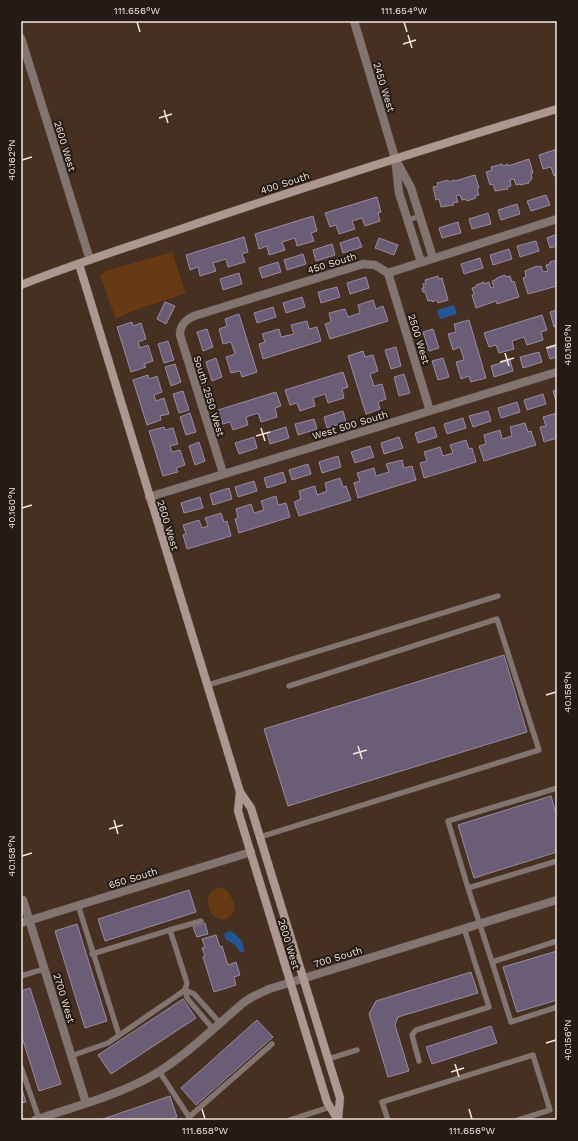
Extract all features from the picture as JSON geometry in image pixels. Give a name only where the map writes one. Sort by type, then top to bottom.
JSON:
[{"type":"street","name":"2450 West","points":[[354,21],[395,158]]},
{"type":"street","name":"2600 West","points":[[21,38],[90,260]]},
{"type":"street","name":"400 South","points":[[21,285],[258,202],[395,158],[557,109]]},
{"type":"street","points":[[395,158],[411,188],[433,258]]},
{"type":"street","points":[[395,158],[399,193],[421,262]]},
{"type":"street","points":[[388,273],[557,220]]},
{"type":"street","name":"2600 West","points":[[79,264],[240,792],[251,808],[340,1098],[338,1120]]},
{"type":"street","name":"450 South","points":[[182,324],[194,316],[363,264],[375,265],[388,273]]},
{"type":"street","name":"2500 West","points":[[388,273],[430,411]]},
{"type":"street","name":"South 2550 West","points":[[182,324],[180,335],[223,473]]},
{"type":"street","name":"West 500 South","points":[[149,497],[223,473],[557,372]]},
{"type":"street","name":"2600 West","points":[[240,792],[238,812],[328,1104],[338,1120]]},
{"type":"street","name":"650 South","points":[[25,922],[251,852]]},
{"type":"street","name":"2700 West","points":[[23,900],[25,922],[44,969],[86,1103]]},
{"type":"street","name":"700 South","points":[[37,1119],[127,1088],[159,1071],[252,997],[269,989],[557,900]]},
{"type":"lane","points":[[408,220],[420,216]]},
{"type":"lane","points":[[208,685],[498,596]]},
{"type":"lane","points":[[260,837],[539,750],[497,619],[289,686]]},
{"type":"lane","points":[[557,788],[448,821],[511,1022],[557,1007]]},
{"type":"lane","points":[[468,888],[557,861]]},
{"type":"lane","points":[[78,905],[92,954],[119,1035]]},
{"type":"lane","points":[[92,954],[201,921]]},
{"type":"lane","points":[[419,1062],[412,1035],[416,1030],[489,1007],[464,928]]},
{"type":"lane","points":[[170,930],[187,983],[185,990],[187,998],[217,1026]]},
{"type":"lane","points":[[492,962],[557,941]]},
{"type":"lane","points":[[21,976],[44,969]]},
{"type":"lane","points":[[185,990],[194,994],[217,1026]]},
{"type":"lane","points":[[71,1056],[108,1043],[185,990]]},
{"type":"lane","points":[[159,1071],[188,1119],[272,1044]]},
{"type":"lane","points":[[328,1059],[357,1050]]},
{"type":"lane","points":[[388,1120],[382,1102],[533,1055],[550,1110],[518,1120]]},
{"type":"lane","points":[[21,1067],[37,1119]]},
{"type":"lane","points":[[290,1120],[298,1119],[328,1104]]},
{"type":"shaded area","points":[[172,252],[186,293],[130,312],[116,319],[100,276],[105,271]]},
{"type":"shaded area","points":[[221,887],[224,888],[232,899],[235,908],[228,918],[222,919],[216,918],[212,913],[208,901],[209,895],[214,890]]},
{"type":"water","points":[[454,305],[457,314],[440,319],[437,310]]},
{"type":"water","points":[[231,931],[242,942],[244,952],[240,952],[235,945],[225,939],[224,934]]},
{"type":"building","points":[[557,149],[557,175],[554,176],[551,167],[543,169],[539,155]]},
{"type":"building","points":[[529,159],[533,173],[531,173],[532,179],[529,183],[516,185],[514,179],[510,180],[511,186],[507,187],[508,189],[495,191],[493,184],[490,185],[486,172],[492,170],[491,167],[502,164],[503,166],[508,164],[508,166]]},
{"type":"building","points":[[475,175],[479,188],[477,189],[479,195],[475,196],[476,198],[467,201],[466,199],[462,200],[460,195],[456,196],[458,202],[453,203],[454,205],[441,207],[439,199],[436,200],[433,187],[438,186],[437,183],[448,180],[449,182],[455,181]]},
{"type":"building","points":[[546,195],[550,205],[531,211],[527,201]]},
{"type":"building","points":[[377,197],[381,212],[378,213],[380,221],[365,226],[362,218],[352,221],[355,229],[339,234],[336,225],[330,227],[325,213]]},
{"type":"building","points":[[517,204],[520,214],[501,220],[498,210]]},
{"type":"building","points":[[488,213],[491,224],[472,229],[469,219]]},
{"type":"building","points":[[313,216],[317,231],[311,233],[314,241],[297,246],[295,238],[282,242],[285,250],[269,255],[267,246],[259,249],[255,234]]},
{"type":"building","points":[[458,222],[461,233],[442,238],[439,228]]},
{"type":"building","points":[[557,234],[557,246],[550,248],[547,238]]},
{"type":"building","points":[[244,237],[248,252],[242,254],[245,262],[228,267],[226,259],[213,263],[216,271],[200,276],[198,267],[190,270],[186,255]]},
{"type":"building","points":[[358,237],[362,247],[343,253],[340,243]]},
{"type":"building","points":[[379,238],[398,245],[394,255],[375,248]]},
{"type":"building","points":[[536,241],[539,251],[520,257],[517,246]]},
{"type":"building","points":[[332,244],[335,255],[316,261],[313,250]]},
{"type":"building","points":[[509,249],[512,259],[493,265],[490,255]]},
{"type":"building","points":[[303,254],[306,264],[287,270],[284,260]]},
{"type":"building","points":[[480,258],[483,268],[464,274],[461,264]]},
{"type":"building","points":[[557,260],[557,286],[528,294],[523,278],[526,277],[525,271],[541,266],[543,272],[548,271],[546,265]]},
{"type":"building","points":[[278,262],[281,272],[262,278],[259,268]]},
{"type":"building","points":[[239,273],[242,284],[223,290],[220,279]]},
{"type":"building","points":[[505,275],[506,277],[510,276],[512,282],[514,281],[519,297],[497,304],[496,301],[476,308],[472,295],[474,294],[472,288],[484,282],[484,284],[489,282],[491,288],[494,287],[492,281]]},
{"type":"building","points":[[438,276],[439,279],[442,278],[448,300],[438,303],[437,300],[432,302],[432,300],[428,301],[422,288],[424,288],[423,284],[426,283],[425,280]]},
{"type":"building","points":[[366,277],[369,288],[350,294],[347,283]]},
{"type":"building","points":[[337,287],[340,297],[321,303],[318,292]]},
{"type":"building","points":[[302,297],[305,307],[286,313],[283,303]]},
{"type":"building","points":[[373,300],[376,309],[383,306],[388,321],[330,339],[325,324],[331,322],[329,313],[345,309],[348,317],[360,313],[358,305]]},
{"type":"building","points":[[165,302],[175,306],[166,324],[157,319]]},
{"type":"building","points":[[273,307],[276,317],[257,323],[254,313]]},
{"type":"building","points":[[557,310],[557,326],[554,327],[550,312]]},
{"type":"building","points":[[239,314],[257,372],[242,377],[240,371],[231,373],[226,357],[235,354],[231,342],[223,344],[219,329],[227,326],[225,319]]},
{"type":"building","points":[[542,315],[547,330],[541,332],[543,340],[527,345],[524,337],[512,341],[514,349],[499,353],[496,345],[489,347],[484,333]]},
{"type":"building","points":[[469,320],[486,378],[471,382],[469,376],[461,379],[456,362],[464,360],[460,347],[453,350],[448,334],[456,332],[454,324]]},
{"type":"building","points":[[307,321],[309,329],[317,327],[321,341],[263,359],[259,344],[265,342],[262,334],[279,329],[281,337],[294,334],[291,325]]},
{"type":"building","points":[[132,322],[133,326],[141,323],[146,339],[138,342],[140,348],[148,345],[153,361],[144,364],[146,367],[131,372],[117,327]]},
{"type":"building","points":[[207,329],[213,347],[203,351],[197,332]]},
{"type":"building","points":[[433,329],[439,348],[429,351],[423,332]]},
{"type":"building","points":[[168,341],[174,360],[164,363],[158,344]]},
{"type":"building","points":[[557,346],[557,357],[550,359],[547,349]]},
{"type":"building","points":[[396,347],[401,366],[391,369],[385,350]]},
{"type":"building","points":[[363,351],[365,357],[373,355],[378,371],[370,374],[374,386],[382,384],[386,399],[378,402],[380,409],[366,414],[348,356]]},
{"type":"building","points":[[539,352],[542,362],[523,368],[520,357]]},
{"type":"building","points":[[216,358],[222,377],[212,381],[206,362]]},
{"type":"building","points":[[443,358],[449,377],[438,380],[432,361]]},
{"type":"building","points":[[510,360],[513,371],[494,377],[491,366]]},
{"type":"building","points":[[175,364],[181,382],[171,386],[165,367]]},
{"type":"building","points":[[343,372],[348,387],[342,389],[344,398],[328,403],[325,394],[313,398],[315,406],[300,411],[297,403],[290,405],[285,390]]},
{"type":"building","points":[[404,374],[410,393],[399,396],[394,377]]},
{"type":"building","points":[[148,375],[149,379],[157,376],[162,392],[154,395],[156,401],[164,398],[169,414],[160,416],[161,420],[147,425],[133,380]]},
{"type":"building","points":[[557,390],[557,401],[556,401],[553,391]]},
{"type":"building","points":[[183,391],[189,410],[179,413],[173,394]]},
{"type":"building","points":[[276,392],[281,406],[275,408],[277,417],[261,422],[258,413],[246,417],[248,425],[233,430],[230,422],[223,424],[218,410]]},
{"type":"building","points":[[543,394],[546,404],[527,410],[524,400]]},
{"type":"building","points":[[517,402],[520,412],[501,418],[498,408]]},
{"type":"building","points":[[343,411],[346,422],[327,428],[324,417]]},
{"type":"building","points":[[488,411],[491,421],[473,427],[469,416]]},
{"type":"building","points":[[190,413],[196,432],[186,435],[180,417]]},
{"type":"building","points":[[557,413],[557,438],[544,442],[540,427],[546,426],[543,417]]},
{"type":"building","points":[[463,418],[466,428],[447,434],[444,424]]},
{"type":"building","points":[[314,419],[317,429],[298,435],[295,424]]},
{"type":"building","points":[[525,423],[528,432],[531,431],[536,445],[484,461],[479,446],[486,444],[484,435],[500,430],[502,439],[512,436],[510,427]]},
{"type":"building","points":[[164,427],[165,430],[173,428],[178,444],[170,446],[172,452],[180,450],[185,465],[176,468],[178,472],[163,476],[149,431]]},
{"type":"building","points":[[286,427],[289,438],[270,444],[267,433]]},
{"type":"building","points":[[434,427],[437,437],[418,443],[415,433]]},
{"type":"building","points":[[254,437],[257,448],[239,454],[235,443]]},
{"type":"building","points":[[399,437],[403,448],[384,454],[381,443]]},
{"type":"building","points":[[466,440],[469,449],[472,448],[476,462],[424,478],[420,463],[427,461],[424,452],[440,447],[443,456],[453,453],[450,445]]},
{"type":"building","points":[[199,442],[205,461],[195,465],[189,446]]},
{"type":"building","points":[[370,446],[374,457],[355,463],[351,452]]},
{"type":"building","points":[[338,456],[341,467],[322,473],[319,462]]},
{"type":"building","points":[[402,460],[404,468],[412,466],[416,480],[358,498],[354,483],[360,481],[357,473],[374,468],[376,476],[389,472],[386,464]]},
{"type":"building","points":[[308,464],[311,474],[292,480],[289,470]]},
{"type":"building","points":[[283,472],[286,482],[267,488],[264,478]]},
{"type":"building","points":[[340,478],[343,487],[346,486],[351,500],[299,516],[294,502],[301,499],[299,491],[315,486],[317,495],[327,491],[325,483]]},
{"type":"building","points":[[254,481],[257,491],[238,497],[235,487]]},
{"type":"building","points":[[229,488],[232,499],[213,505],[210,494]]},
{"type":"building","points":[[276,496],[278,505],[286,503],[290,517],[239,533],[235,519],[238,518],[236,509],[251,504],[254,513],[264,510],[261,501]]},
{"type":"building","points":[[200,497],[203,508],[184,513],[181,503]]},
{"type":"building","points":[[221,513],[224,522],[227,521],[231,536],[187,549],[183,535],[186,534],[183,525],[199,520],[202,528],[208,526],[205,518]]},
{"type":"building","points":[[504,655],[527,732],[288,806],[264,729]]},
{"type":"building","points":[[551,796],[557,817],[557,852],[474,878],[458,825]]},
{"type":"building","points":[[189,890],[196,912],[105,941],[98,919]]},
{"type":"building","points":[[205,923],[208,934],[197,937],[193,927]]},
{"type":"building","points":[[77,924],[107,1021],[85,1028],[55,931]]},
{"type":"building","points":[[216,935],[220,947],[222,946],[228,965],[236,962],[240,975],[234,977],[236,985],[214,992],[203,957],[205,956],[202,948],[205,947],[202,939]]},
{"type":"building","points":[[557,951],[557,1000],[517,1012],[503,967]]},
{"type":"building","points":[[471,972],[478,993],[398,1017],[395,1025],[409,1071],[388,1077],[369,1014],[376,1001]]},
{"type":"building","points":[[30,988],[61,1084],[39,1091],[21,1034],[21,991]]},
{"type":"building","points":[[183,999],[196,1018],[111,1074],[98,1055]]},
{"type":"building","points":[[257,1020],[273,1037],[196,1105],[181,1088]]},
{"type":"building","points":[[491,1026],[497,1043],[432,1064],[426,1047]]},
{"type":"building","points":[[21,1087],[26,1102],[21,1103]]},
{"type":"building","points":[[170,1096],[177,1117],[170,1120],[100,1120]]}]
